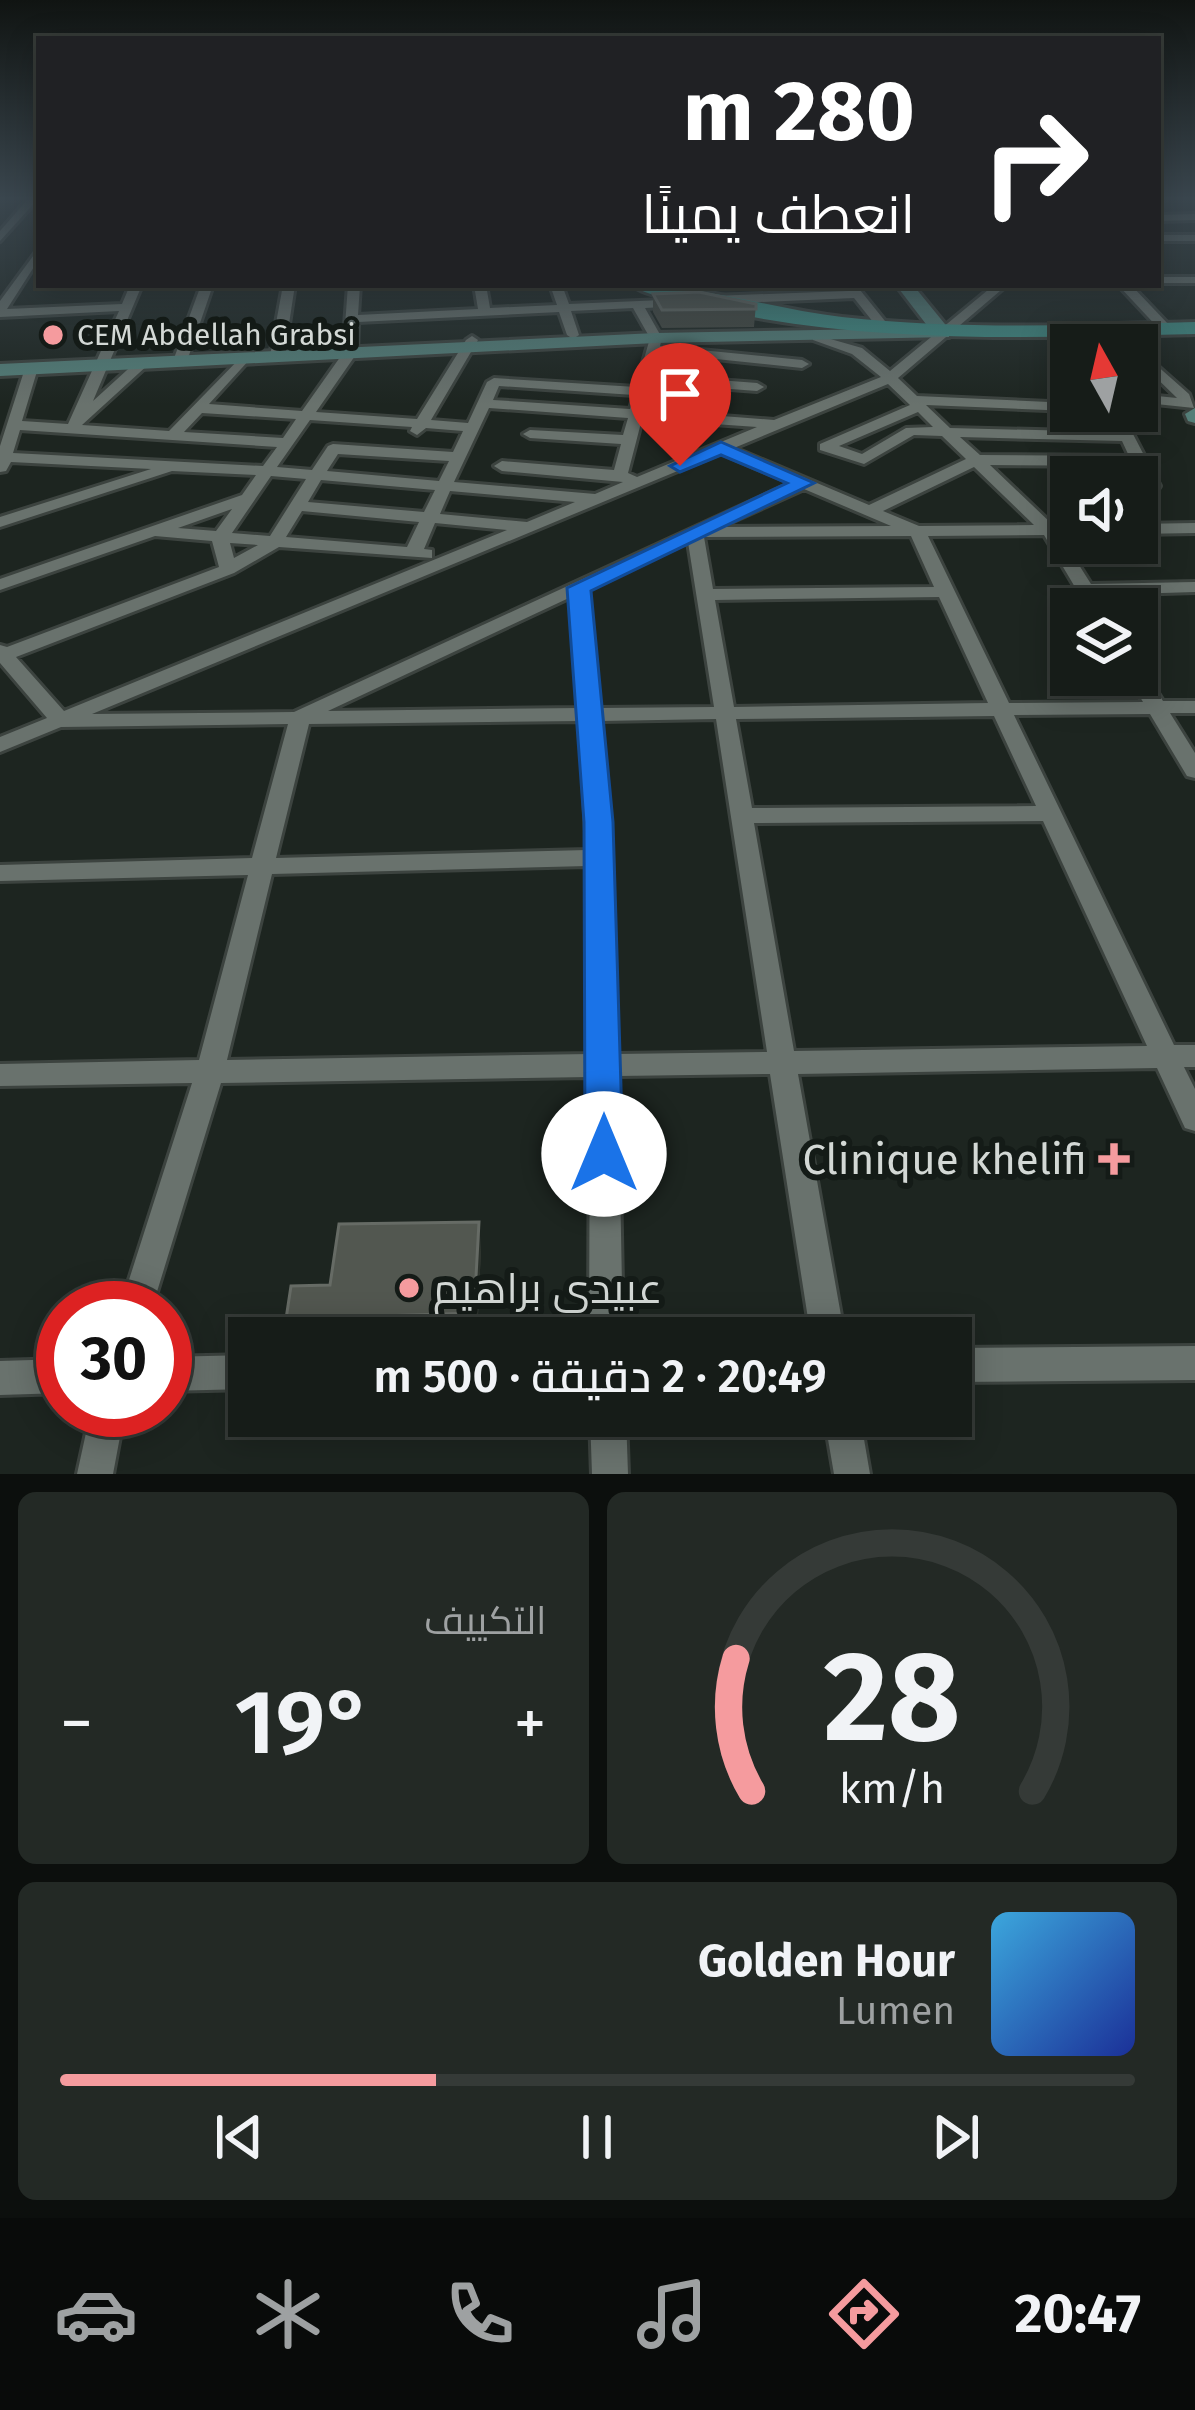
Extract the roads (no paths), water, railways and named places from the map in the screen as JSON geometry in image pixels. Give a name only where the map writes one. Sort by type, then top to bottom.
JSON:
[{"type":"main road","points":[[639,295],[705,296],[877,328],[1050,336]]},
{"type":"main road","points":[[1158,331],[1195,328]]},
{"type":"street","points":[[1161,280],[1195,280]]},
{"type":"street","points":[[8,286],[0,311],[85,303],[126,307]]},
{"type":"street","points":[[74,428],[135,288]]},
{"type":"street","points":[[181,357],[206,288]]},
{"type":"street","points":[[277,353],[288,288]]},
{"type":"street","points":[[228,569],[220,538],[351,349],[354,288]]},
{"type":"street","points":[[481,288],[485,313]]},
{"type":"street","points":[[557,288],[573,335]]},
{"type":"street","points":[[906,288],[943,332]]},
{"type":"street","points":[[0,746],[890,378],[997,288]]},
{"type":"street","points":[[1127,288],[1166,329]]},
{"type":"street","points":[[472,344],[573,335],[653,340],[877,328],[853,289],[705,296]]},
{"type":"street","points":[[352,319],[565,308],[639,295],[653,340],[620,475]]},
{"type":"street","points":[[0,367],[472,344],[943,332]]},
{"type":"street","points":[[818,337],[857,351],[1050,522]]},
{"type":"street","points":[[653,340],[766,362],[802,364]]},
{"type":"street","points":[[403,452],[472,344]]},
{"type":"street","points":[[0,367],[277,353]]},
{"type":"street","points":[[172,436],[244,358]]},
{"type":"street","points":[[754,422],[766,362]]},
{"type":"street","points":[[74,428],[142,363]]},
{"type":"street","points":[[31,368],[2,463],[267,471],[601,500]]},
{"type":"street","points":[[1158,372],[1192,410]]},
{"type":"street","points":[[412,553],[494,382],[758,387]]},
{"type":"street","points":[[482,403],[778,424]]},
{"type":"street","points":[[1050,406],[916,403],[825,447],[864,459],[911,431],[943,429],[1127,437]]},
{"type":"street","points":[[1158,403],[1192,410]]},
{"type":"street","points":[[198,408],[469,427]]},
{"type":"street","points":[[14,425],[288,443]]},
{"type":"street","points":[[1124,432],[1136,456]]},
{"type":"street","points":[[530,434],[629,440]]},
{"type":"street","points":[[721,448],[917,531],[1053,813],[1181,1056],[1195,1119]]},
{"type":"street","points":[[456,457],[333,449],[275,542],[228,569],[1,655],[61,721],[1195,707]]},
{"type":"street","points":[[870,511],[976,460],[1050,460]]},
{"type":"street","points":[[0,522],[178,466]]},
{"type":"street","points":[[502,466],[620,475],[639,484]]},
{"type":"street","points":[[300,717],[804,483]]},
{"type":"street","points":[[0,584],[248,498]]},
{"type":"street","points":[[298,506],[534,527]]},
{"type":"street","points":[[1158,529],[1195,528]]},
{"type":"street","points":[[695,532],[1050,530]]},
{"type":"street","points":[[152,531],[462,556]]},
{"type":"street","points":[[695,532],[824,1317]]},
{"type":"street","points":[[1158,588],[1195,587]]},
{"type":"street","points":[[579,588],[593,713],[600,858],[606,1317]]},
{"type":"street","points":[[706,595],[947,592]]},
{"type":"street","points":[[1149,696],[1195,771]]},
{"type":"street","points":[[144,1281],[210,1072],[300,717]]},
{"type":"street","points":[[742,816],[1053,813]]},
{"type":"street","points":[[0,873],[600,858]]},
{"type":"street","points":[[0,1075],[1181,1056]]},
{"type":"street","points":[[972,1365],[1195,1363]]},
{"type":"street","points":[[192,1373],[228,1372]]},
{"type":"street","points":[[0,1378],[36,1377]]},
{"type":"street","points":[[94,1474],[102,1437]]},
{"type":"street","points":[[609,1437],[610,1474]]},
{"type":"street","points":[[846,1437],[852,1474]]},
{"type":"place","name":"CEM Abdellah Grabsi","points":[[53,335]]},
{"type":"place","name":"Clinique khelifi","points":[[1114,1159]]},
{"type":"place","name":"عبيدي براهيم","points":[[409,1288]]}]
